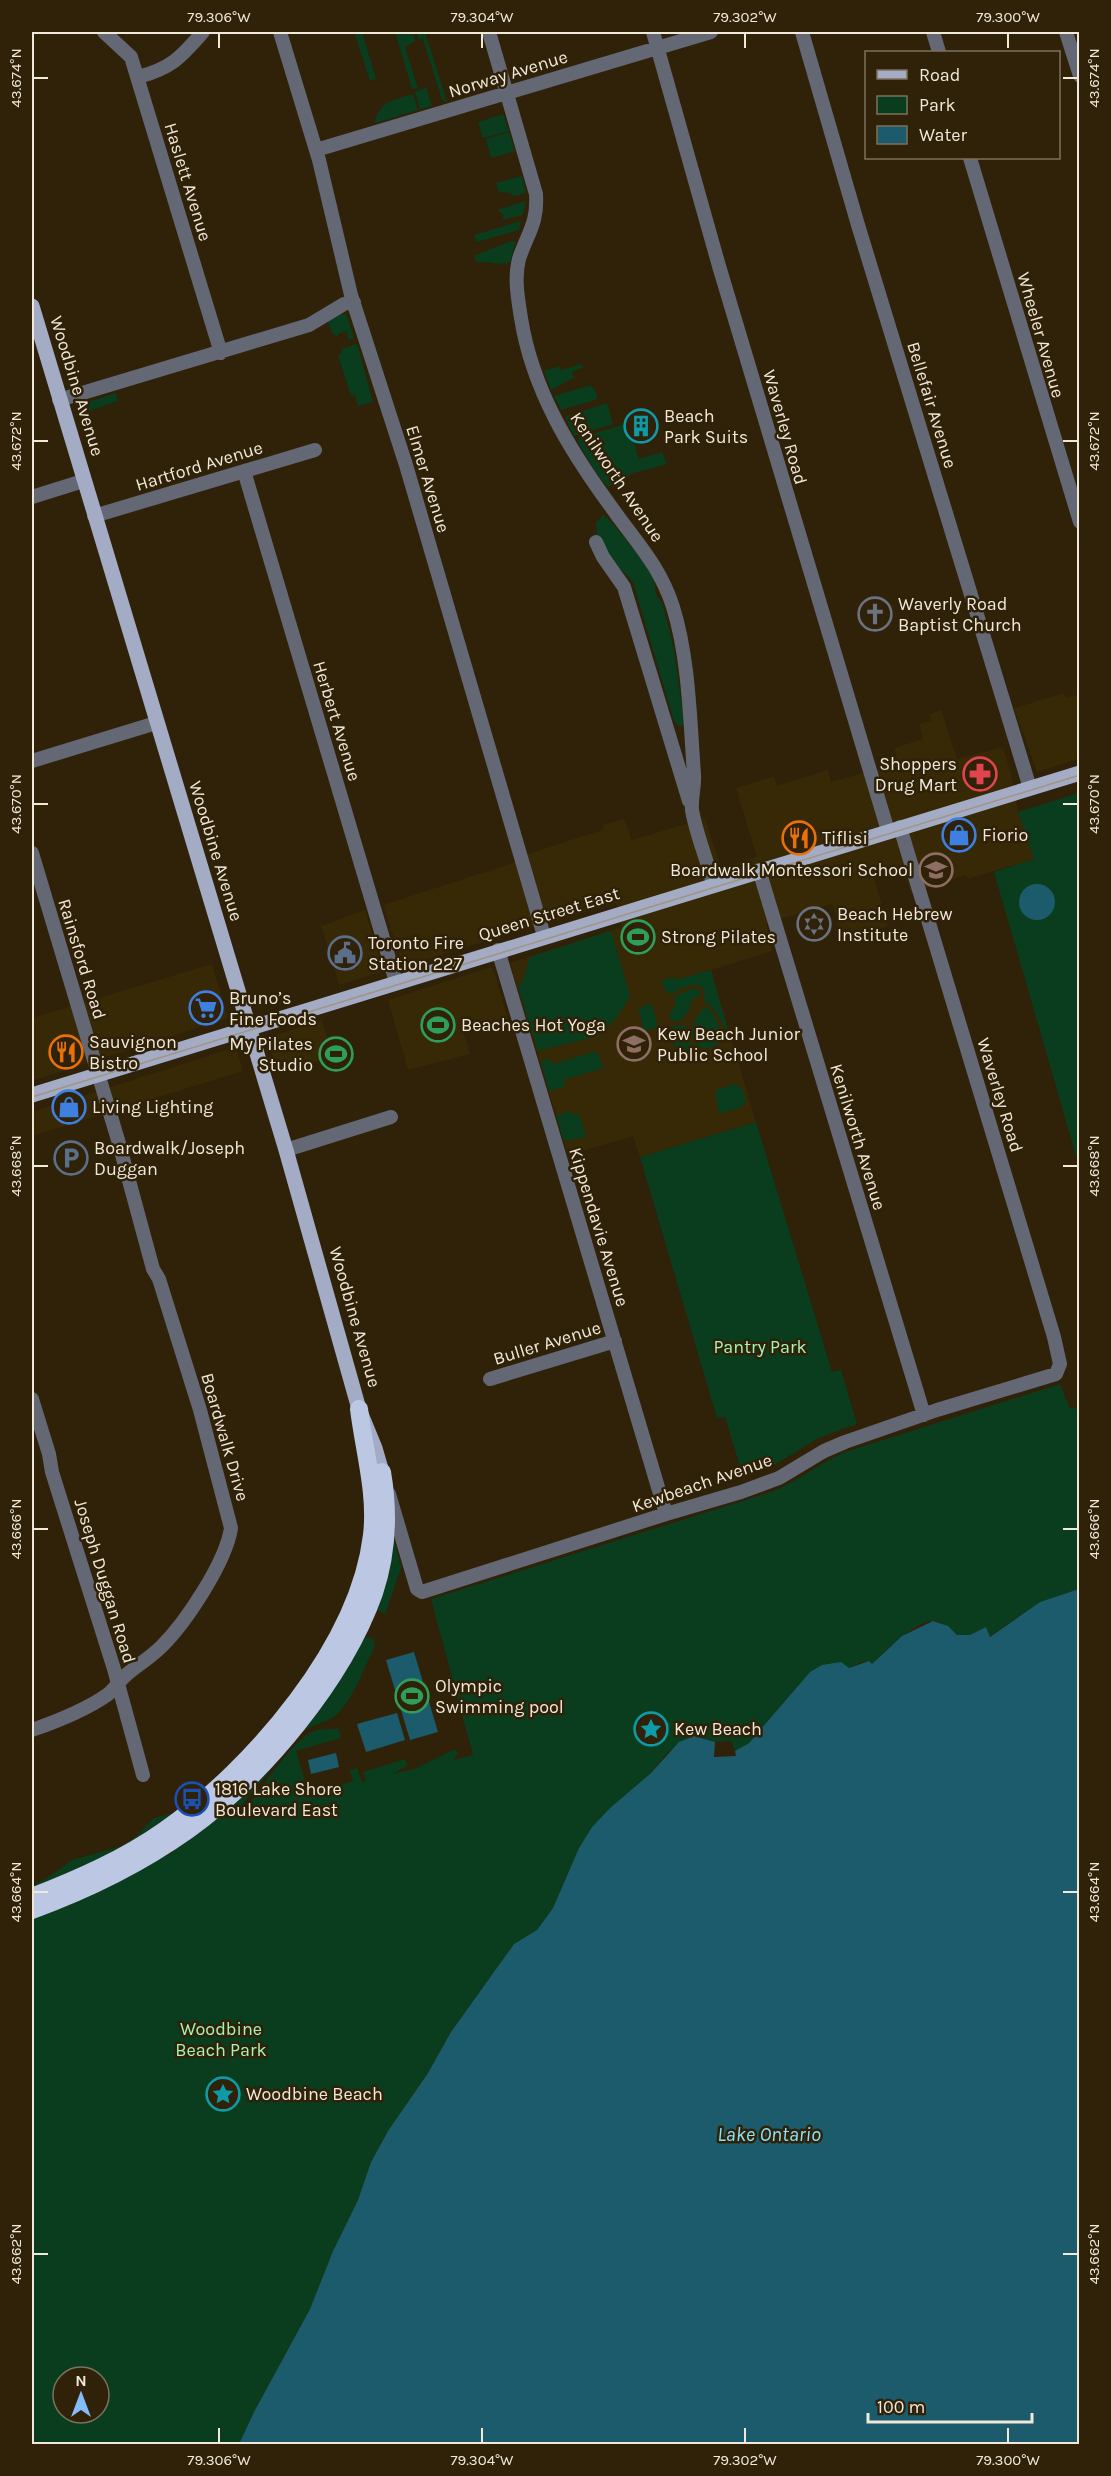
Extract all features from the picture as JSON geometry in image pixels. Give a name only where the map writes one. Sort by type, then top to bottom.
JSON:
[{"type":"highway","name":"Woodbine Avenue","points":[[32,1897],[101,1868],[166,1830],[234,1773],[281,1721],[314,1676],[351,1611],[362,1584],[368,1560],[372,1534],[372,1497],[359,1409]]},
{"type":"highway","points":[[32,1910],[102,1881],[189,1829],[241,1785],[292,1732],[348,1648],[374,1592],[386,1533],[382,1472]]},
{"type":"main road","name":"Woodbine Avenue","points":[[32,306],[286,1150],[359,1409],[382,1472]]},
{"type":"main road","name":"Queen Street East","points":[[32,1095],[1080,773]]},
{"type":"street","name":"Haslett Avenue","points":[[104,32],[131,57],[138,76],[221,353]]},
{"type":"street","points":[[138,76],[151,73],[179,59],[203,32]]},
{"type":"street","name":"Elmer Avenue","points":[[280,32],[316,150],[354,302],[406,465],[544,936]]},
{"type":"street","name":"Kenilworth Avenue","points":[[489,32],[536,194],[535,217],[519,259],[517,276],[524,335],[549,409],[588,474],[650,557],[673,608],[686,681],[694,777],[692,809]]},
{"type":"street","name":"Waverley Road","points":[[652,32],[722,277],[1056,1344],[1060,1364],[1056,1374]]},
{"type":"street","name":"Norway Avenue","points":[[316,150],[711,32]]},
{"type":"street","name":"Bellefair Avenue","points":[[802,32],[858,225],[1030,788]]},
{"type":"street","points":[[933,32],[939,51]]},
{"type":"street","points":[[1066,32],[1080,76]]},
{"type":"street","name":"Wheeler Avenue","points":[[970,159],[1080,522]]},
{"type":"street","points":[[59,400],[309,325],[344,304],[354,302]]},
{"type":"street","name":"Hartford Avenue","points":[[94,516],[315,450]]},
{"type":"street","name":"Herbert Avenue","points":[[244,471],[396,982]]},
{"type":"street","points":[[32,497],[83,481]]},
{"type":"street","name":"Kenilworth Avenue","points":[[596,542],[603,557],[624,587],[714,884]]},
{"type":"street","points":[[32,761],[156,723]]},
{"type":"street","name":"Rainsford Road","points":[[32,853],[98,1074]]},
{"type":"street","name":"Kenilworth Avenue","points":[[759,870],[924,1415]]},
{"type":"street","name":"Kippendavie Avenue","points":[[498,950],[666,1514]]},
{"type":"street","name":"Boardwalk Drive","points":[[32,1730],[73,1714],[108,1694],[162,1646],[181,1624],[210,1578],[230,1535],[231,1522],[200,1410],[159,1279],[153,1269],[145,1234],[98,1074]]},
{"type":"street","points":[[286,1150],[391,1117]]},
{"type":"street","name":"Buller Avenue","points":[[490,1379],[615,1341]]},
{"type":"street","name":"Kewbeach Avenue","points":[[422,1592],[741,1492],[769,1482],[824,1451],[924,1415],[1056,1374]]},
{"type":"street","name":"Joseph Duggan Road","points":[[32,1399],[143,1775]]},
{"type":"street","name":"Woodbine Avenue","points":[[382,1472],[417,1589],[422,1592]]},
{"type":"shaded area","points":[[1064,693],[1066,698],[1079,694],[1079,759],[1037,772],[1014,708]]},
{"type":"shaded area","points":[[941,710],[957,759],[1003,747],[1018,812],[1034,859],[968,879],[966,875],[911,893],[903,866],[873,875],[888,926],[844,940],[832,904],[766,923],[772,951],[711,970],[756,1122],[640,1157],[633,1136],[568,1155],[510,963],[622,927],[616,903],[403,966],[383,905],[513,863],[528,854],[602,830],[604,824],[624,819],[632,840],[705,818],[721,868],[757,857],[736,788],[774,776],[777,786],[828,770],[831,782],[898,763],[894,748],[923,739],[919,724],[931,721],[929,714]]},
{"type":"shaded area","points":[[365,910],[384,971],[339,985],[321,926]]},
{"type":"shaded area","points":[[212,964],[228,1018],[32,1081],[32,1018]]},
{"type":"shaded area","points":[[491,967],[508,1019],[463,1030],[470,1054],[408,1070],[388,1000]]},
{"type":"shaded area","points":[[322,1020],[333,1057],[277,1073],[269,1041],[272,1036]]},
{"type":"shaded area","points":[[236,1047],[243,1071],[32,1136],[32,1112]]},
{"type":"green space","points":[[354,32],[362,32],[376,79],[370,81]]},
{"type":"green space","points":[[395,32],[413,32],[415,41],[405,47],[418,88],[412,89]]},
{"type":"green space","points":[[416,32],[425,32],[447,102],[442,100],[423,39],[419,40]]},
{"type":"green space","points":[[426,87],[432,106],[420,109],[415,92]]},
{"type":"green space","points":[[413,94],[418,110],[375,123],[380,110],[388,102]]},
{"type":"green space","points":[[503,114],[509,131],[483,138],[478,122]]},
{"type":"green space","points":[[509,132],[515,151],[491,158],[486,139]]},
{"type":"green space","points":[[522,176],[526,193],[514,196],[510,193],[499,192],[496,183]]},
{"type":"green space","points":[[526,201],[523,215],[502,220],[504,215],[497,210]]},
{"type":"green space","points":[[521,221],[519,230],[477,242],[474,235]]},
{"type":"green space","points":[[511,241],[516,242],[510,262],[501,264],[477,262],[474,256]]},
{"type":"green space","points":[[339,314],[347,315],[354,338],[348,340],[347,331],[338,334],[338,337],[332,333],[328,321]]},
{"type":"green space","points":[[357,344],[373,402],[358,406],[355,395],[351,396],[338,355],[342,353],[341,349]]},
{"type":"green space","points":[[581,364],[583,368],[573,371],[572,376],[575,377],[551,390],[544,371],[559,366],[561,370]]},
{"type":"green space","points":[[591,385],[598,399],[561,410],[554,396]]},
{"type":"green space","points":[[116,393],[118,401],[80,414],[81,406],[85,403]]},
{"type":"green space","points":[[607,403],[613,424],[574,436],[565,417]]},
{"type":"green space","points":[[628,423],[639,459],[662,452],[667,464],[630,474],[626,480],[608,487],[597,474],[577,441],[580,438]]},
{"type":"green space","points":[[603,515],[621,533],[653,577],[674,649],[684,723],[680,727],[674,721],[633,582],[610,558],[597,537],[596,523]]},
{"type":"green space","points":[[1079,793],[1079,1166],[994,872],[1034,859],[1018,812]]},
{"type":"green space","points":[[609,931],[612,934],[630,996],[618,1016],[598,1036],[538,1051],[518,987],[523,981],[530,957]]},
{"type":"green space","points":[[711,970],[730,1037],[716,1013],[705,1002],[704,992],[699,985],[689,986],[671,994],[665,990],[661,980],[674,977],[675,980]]},
{"type":"green space","points":[[694,988],[700,991],[700,996],[692,999],[688,1011],[680,1021],[672,1021],[669,1014],[675,1007],[675,996]]},
{"type":"green space","points":[[652,1004],[658,1027],[644,1031],[638,1008]]},
{"type":"green space","points":[[705,1006],[713,1013],[723,1037],[710,1048],[697,1045],[693,1039],[692,1030],[696,1019]]},
{"type":"green space","points":[[685,1025],[694,1048],[692,1051],[675,1047],[671,1026]]},
{"type":"green space","points":[[596,1051],[604,1068],[563,1080],[565,1087],[549,1091],[541,1062],[548,1058],[553,1064]]},
{"type":"green space","points":[[735,1084],[742,1088],[746,1100],[742,1107],[719,1112],[715,1093],[718,1089]]},
{"type":"green space","points":[[572,1111],[574,1116],[579,1114],[586,1137],[564,1141],[556,1115]]},
{"type":"green space","name":"Pantry Park","points":[[756,1122],[832,1372],[841,1370],[857,1424],[811,1442],[776,1464],[743,1476],[725,1417],[717,1418],[640,1157]]},
{"type":"green space","name":"Woodbine Beach Park","points":[[1060,1384],[1070,1409],[1079,1406],[1079,1589],[1040,1602],[989,1637],[986,1627],[970,1635],[956,1635],[940,1622],[926,1622],[900,1638],[872,1664],[864,1661],[849,1668],[810,1672],[749,1743],[735,1751],[731,1741],[715,1742],[694,1736],[668,1752],[651,1773],[610,1808],[592,1827],[579,1848],[553,1908],[537,1930],[514,1944],[451,2032],[428,2073],[388,2131],[371,2162],[358,2200],[333,2251],[310,2309],[239,2444],[32,2444],[32,1918],[164,1852],[167,1856],[196,1835],[351,1657],[366,1636],[373,1639],[375,1646],[347,1702],[331,1719],[301,1733],[232,1817],[244,1811],[295,1746],[304,1737],[318,1730],[338,1728],[341,1738],[296,1751],[309,1795],[353,1781],[350,1770],[357,1768],[362,1782],[366,1781],[363,1772],[405,1759],[408,1765],[393,1774],[414,1769],[455,1749],[458,1754],[453,1760],[473,1755],[431,1599],[774,1491],[845,1452]]},
{"type":"green space","points":[[393,1535],[401,1568],[385,1614],[377,1610]]},
{"type":"green space","points":[[171,1814],[109,1855],[32,1888],[72,1860],[122,1846],[134,1838],[154,1818]]},
{"type":"water","points":[[1037,884],[1050,889],[1055,902],[1050,915],[1037,920],[1024,915],[1019,902],[1024,889]]},
{"type":"water","name":"Lake Ontario","points":[[1079,1589],[1079,2444],[239,2444],[310,2309],[333,2251],[358,2200],[371,2162],[388,2131],[428,2073],[451,2032],[514,1944],[537,1930],[553,1908],[579,1848],[592,1827],[610,1808],[651,1773],[679,1742],[694,1736],[715,1742],[714,1757],[736,1756],[735,1751],[749,1743],[810,1672],[822,1665],[841,1662],[849,1668],[869,1661],[872,1664],[902,1636],[933,1621],[948,1626],[957,1635],[970,1635],[986,1627],[990,1637],[1040,1602]]},
{"type":"water","name":"Olympic Swimming pool","points":[[414,1652],[438,1732],[410,1740],[386,1660]]},
{"type":"water","points":[[397,1713],[405,1740],[366,1752],[357,1724]]},
{"type":"water","points":[[336,1753],[339,1767],[311,1774],[308,1760]]},
{"type":"tram line","points":[[32,1097],[1080,775]]},
{"type":"place","name":"Beach Park Suits","points":[[641,426]]},
{"type":"place","name":"Waverly Road Baptist Church","points":[[875,614]]},
{"type":"place","name":"Shoppers Drug Mart","points":[[980,774]]},
{"type":"place","name":"Fiorio","points":[[959,835]]},
{"type":"place","name":"Tiflisi","points":[[799,838]]},
{"type":"place","name":"Boardwalk Montessori School","points":[[936,870]]},
{"type":"place","name":"Beach Hebrew Institute","points":[[814,924]]},
{"type":"place","name":"Strong Pilates","points":[[638,937]]},
{"type":"place","name":"Toronto Fire Station 227","points":[[345,953]]},
{"type":"place","name":"Bruno’s Fine Foods","points":[[206,1008]]},
{"type":"place","name":"Beaches Hot Yoga","points":[[438,1025]]},
{"type":"place","name":"Kew Beach Junior Public School","points":[[634,1044]]},
{"type":"place","name":"Sauvignon Bistro","points":[[66,1052]]},
{"type":"place","name":"My Pilates Studio","points":[[336,1054]]},
{"type":"place","name":"Living Lighting","points":[[69,1107]]},
{"type":"place","name":"Boardwalk/Joseph Duggan","points":[[71,1158]]},
{"type":"place","name":"Olympic Swimming pool","points":[[412,1696]]},
{"type":"place","name":"Kew Beach","points":[[651,1729]]},
{"type":"place","name":"1816 Lake Shore Boulevard East","points":[[192,1799]]},
{"type":"place","name":"Woodbine Beach","points":[[223,2094]]}]
